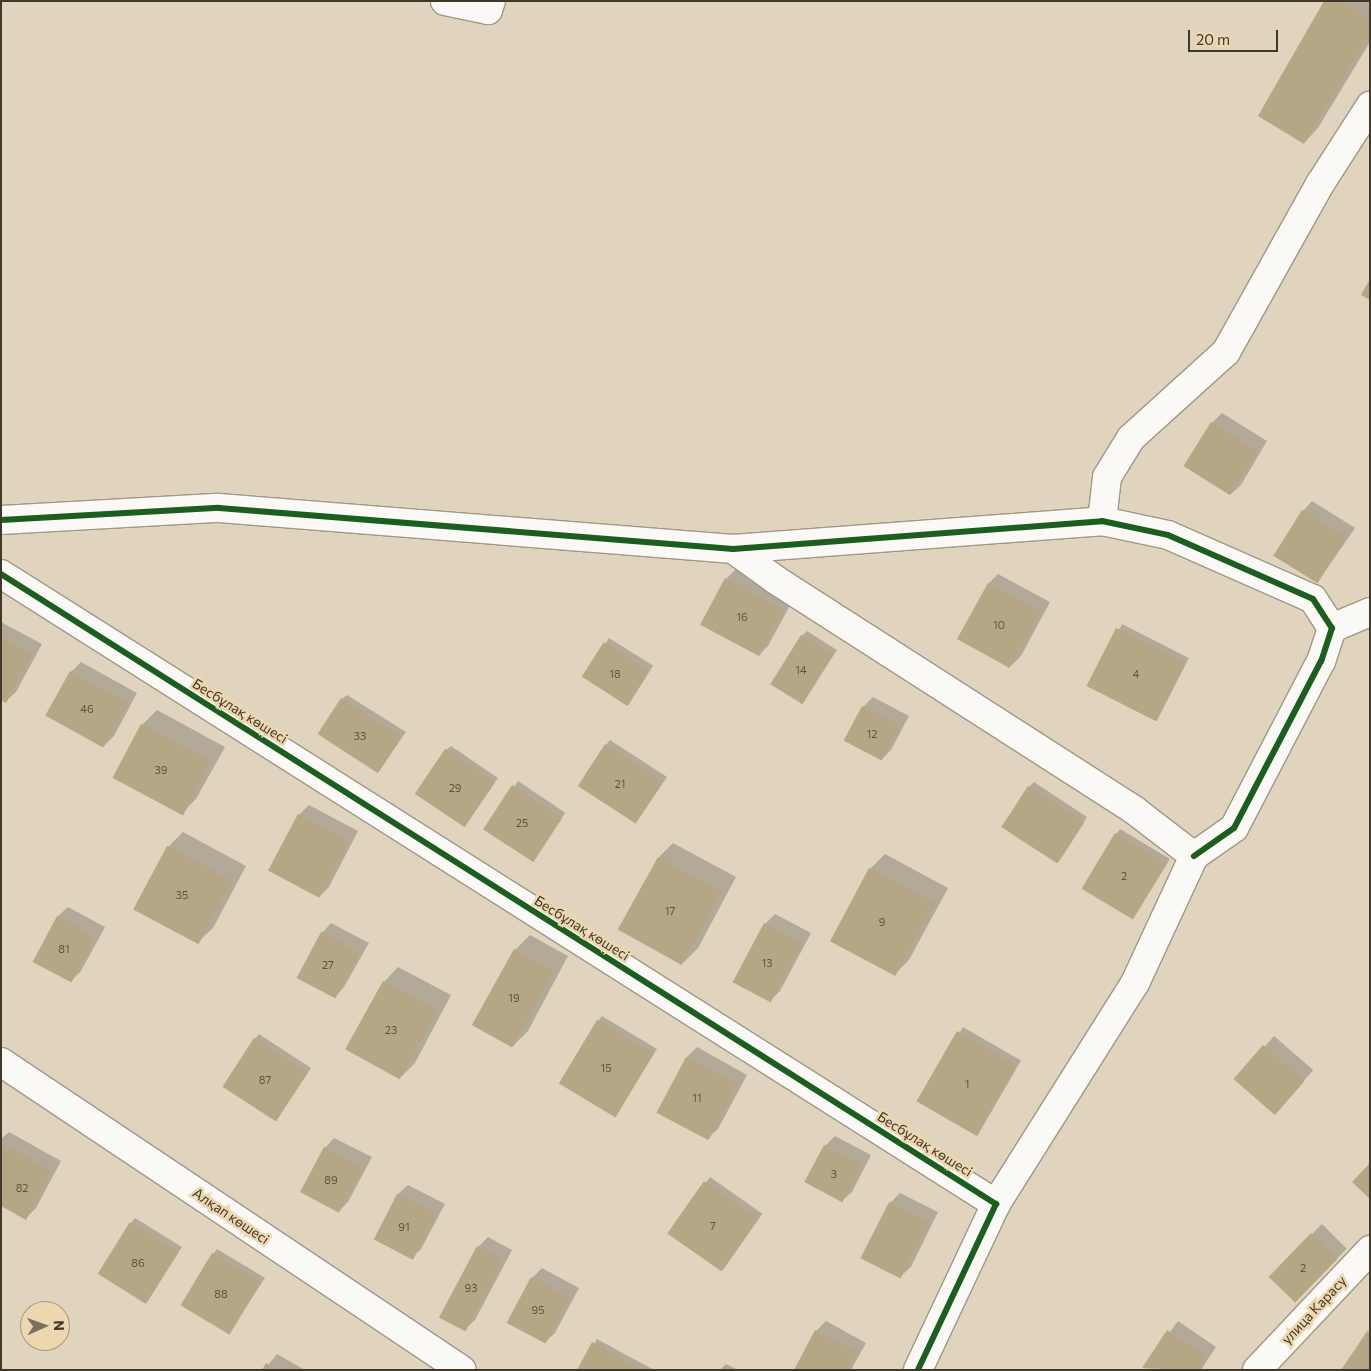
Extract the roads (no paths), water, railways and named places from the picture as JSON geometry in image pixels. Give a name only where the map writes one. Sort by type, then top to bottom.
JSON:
[{"type":"street","points":[[445,1],[488,10],[492,1]]},
{"type":"street","points":[[1102,521],[1107,477],[1131,438],[1226,352],[1320,184],[1370,106]]},
{"type":"street","points":[[1,520],[219,508],[733,549],[1102,521],[1168,535],[1313,599],[1332,628]]},
{"type":"street","points":[[733,549],[784,586],[1134,810],[1194,856]]},
{"type":"street","name":"Бесбұлақ көшесі","points":[[1,574],[996,1204]]},
{"type":"street","points":[[918,1370],[996,1204],[1135,983],[1194,856],[1234,828],[1321,661],[1332,628],[1370,612]]},
{"type":"street","name":"Алқап көшесі","points":[[1,1062],[462,1370]]},
{"type":"street","name":"улица Карасу","points":[[1257,1370],[1370,1250]]}]
